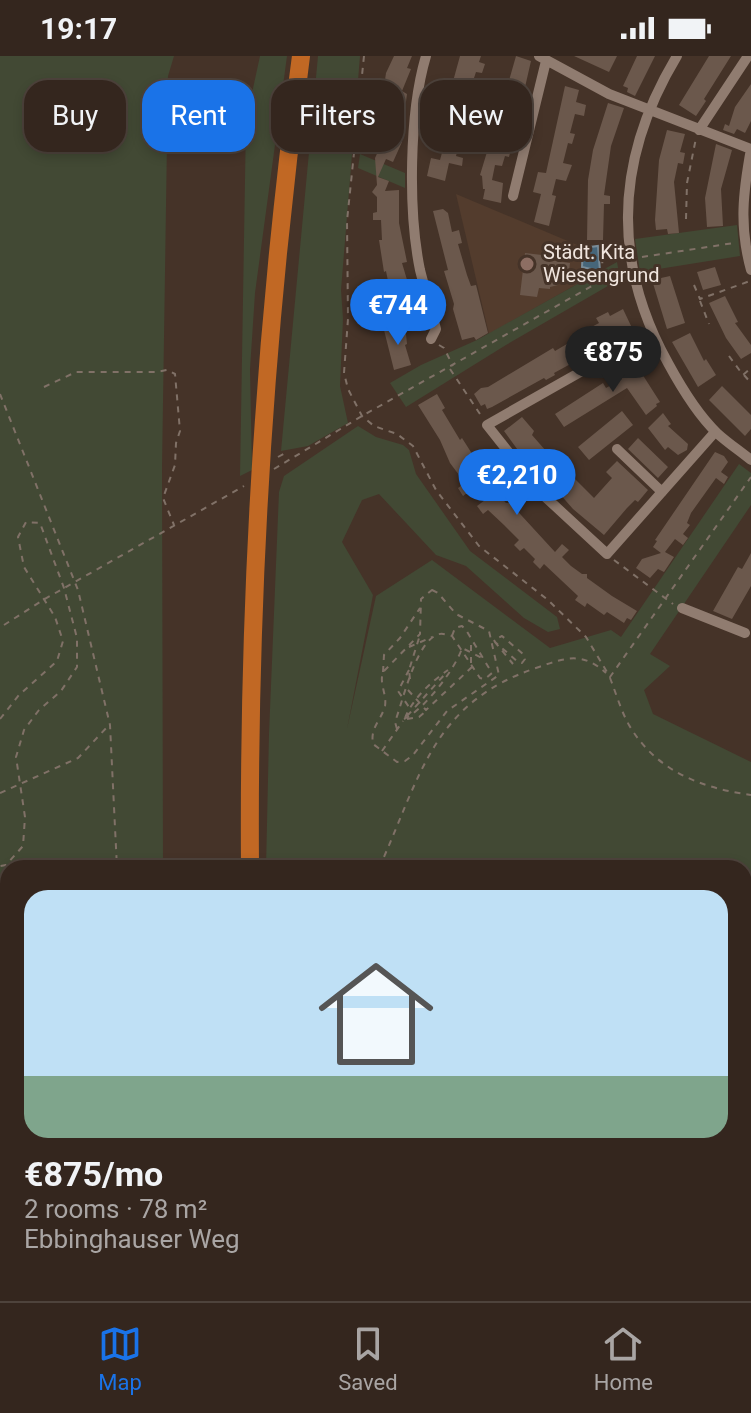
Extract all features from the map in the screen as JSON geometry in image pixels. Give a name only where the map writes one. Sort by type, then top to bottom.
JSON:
[{"type":"highway","points":[[250,860],[256,560],[275,292],[301,56]]},
{"type":"street","points":[[426,56],[417,95],[412,182],[420,267],[436,329],[431,339]]},
{"type":"street","points":[[677,56],[651,111],[633,167],[626,218],[630,262],[651,332],[682,388],[715,432],[751,460]]},
{"type":"street","points":[[699,130],[748,56]]},
{"type":"street","points":[[513,196],[543,58],[609,94],[751,149],[742,204],[743,242],[751,270]]},
{"type":"street","points":[[651,332],[487,425],[541,493],[607,554],[715,432]]},
{"type":"street","points":[[617,449],[662,492]]},
{"type":"street","points":[[682,608],[748,634],[751,621]]},
{"type":"path","points":[[364,56],[349,183],[348,319],[344,373],[348,389],[362,416],[374,426],[397,434],[413,446],[436,490],[479,546],[548,600],[586,637],[610,677],[629,725],[649,751],[689,781],[751,795]]},
{"type":"path","points":[[686,219],[687,183],[699,130]]},
{"type":"path","points":[[290,460],[630,262],[743,242]]},
{"type":"path","points":[[602,257],[604,278]]},
{"type":"path","points":[[568,272],[604,278]]},
{"type":"path","points":[[700,299],[751,280]]},
{"type":"path","points":[[694,285],[709,324]]},
{"type":"path","points":[[431,339],[444,348],[451,367],[487,425]]},
{"type":"path","points":[[729,356],[751,383]]},
{"type":"path","points":[[743,375],[751,368]]},
{"type":"path","points":[[44,387],[76,372],[160,370],[175,374],[180,431],[175,465],[163,498],[175,526]]},
{"type":"path","points":[[0,394],[75,582],[110,725],[117,860]]},
{"type":"path","points":[[275,458],[287,452]]},
{"type":"path","points":[[610,677],[751,477]]},
{"type":"path","points":[[4,625],[237,491]]},
{"type":"path","points":[[0,719],[19,695],[57,661],[63,641],[55,617],[24,567],[18,537],[26,522],[40,523],[64,588],[77,638],[77,667],[61,691],[39,710],[24,730],[16,757],[25,817],[23,846],[10,860]]},
{"type":"path","points":[[607,554],[665,601],[682,608]]},
{"type":"path","points":[[412,711],[398,691],[418,645],[421,599],[432,590],[456,614],[489,631],[513,664]]},
{"type":"path","points":[[421,607],[384,655],[381,680],[386,702],[371,735],[373,744],[397,762],[413,755],[436,722],[468,695],[499,675],[494,641]]},
{"type":"path","points":[[408,647],[442,633],[452,636],[480,678],[490,677],[492,673],[485,659],[462,626],[455,628],[452,636]]},
{"type":"path","points":[[383,672],[420,634]]},
{"type":"path","points":[[502,636],[523,654],[524,662],[518,662],[494,641],[502,636]]},
{"type":"path","points":[[397,729],[395,722],[419,656],[433,637]]},
{"type":"path","points":[[472,639],[472,665]]},
{"type":"path","points":[[382,751],[433,680],[459,660],[462,648]]},
{"type":"path","points":[[462,648],[485,659]]},
{"type":"path","points":[[382,860],[430,750],[472,700],[498,683],[525,671],[565,660],[593,661],[610,677]]},
{"type":"path","points":[[404,719],[419,717],[472,665]]},
{"type":"path","points":[[404,719],[440,687],[449,669]]},
{"type":"path","points":[[409,670],[410,681]]},
{"type":"path","points":[[407,689],[426,710]]},
{"type":"path","points":[[468,695],[472,700]]},
{"type":"path","points":[[0,793],[78,758],[110,725]]},
{"type":"shaded area","name":"Städt. Kita Wiesengrund","points":[[456,194],[582,247],[581,282],[489,334]]},
{"type":"green space","points":[[0,56],[174,56],[168,80],[142,80],[142,152],[167,152],[162,468],[163,860],[0,860]]},
{"type":"green space","points":[[260,56],[287,56],[284,80],[271,80],[271,152],[274,152],[255,293],[250,369],[252,470],[240,476],[245,152],[255,152],[255,80]]},
{"type":"green space","points":[[318,56],[360,56],[358,80],[316,80]]},
{"type":"green space","points":[[309,152],[352,152],[341,290],[340,386],[348,423],[308,446],[281,451]]},
{"type":"green space","points":[[360,154],[405,173],[405,188],[358,168]]},
{"type":"green space","points":[[737,225],[740,256],[640,272],[635,239]]},
{"type":"green space","points":[[617,262],[620,279],[406,407],[390,383],[421,365],[477,340]]},
{"type":"green space","points":[[358,426],[376,437],[403,445],[409,450],[416,474],[470,551],[557,617],[560,629],[548,632],[524,618],[466,566],[436,555],[379,494],[362,500],[342,542],[373,595],[347,729],[376,596],[432,560],[550,648],[611,630],[621,637],[739,464],[751,473],[751,505],[650,654],[670,666],[644,690],[653,714],[751,762],[751,860],[266,860],[279,492],[284,476]]},
{"type":"water","points":[[598,246],[600,271],[582,267],[583,248]]},
{"type":"building","points":[[394,56],[412,56],[404,86],[404,80],[385,80]]},
{"type":"building","points":[[460,56],[481,56],[479,62],[485,64],[482,73],[476,72],[471,80],[453,80]]},
{"type":"building","points":[[516,56],[531,61],[527,80],[509,80]]},
{"type":"building","points":[[574,56],[617,56],[609,72]]},
{"type":"building","points":[[637,56],[655,56],[635,96],[623,86]]},
{"type":"building","points":[[709,56],[731,56],[696,116],[679,105]]},
{"type":"building","points":[[751,84],[751,121],[745,133],[737,129],[734,134],[723,130],[725,124],[729,126],[735,107]]},
{"type":"building","points":[[565,86],[579,90],[576,102],[586,105],[584,116],[575,114],[570,133],[575,134],[572,144],[568,143],[563,163],[572,165],[566,181],[556,179],[552,195],[556,196],[549,226],[534,222],[541,194],[533,192],[538,172],[546,173]]},
{"type":"building","points":[[608,103],[624,108],[611,146],[604,195],[610,196],[610,204],[604,204],[603,240],[587,240],[588,180],[593,150]]},
{"type":"building","points":[[667,130],[685,134],[680,152],[685,153],[683,164],[678,163],[674,182],[679,233],[668,234],[667,229],[656,230],[655,220],[659,160]]},
{"type":"building","points":[[716,144],[732,150],[721,189],[723,226],[707,227],[705,198]]},
{"type":"building","points":[[378,152],[398,152],[393,162],[386,159],[378,177],[389,181],[385,191],[399,190],[399,223],[407,262],[402,263],[416,310],[406,312],[408,319],[396,322],[393,313],[402,310],[395,290],[390,291],[384,272],[379,240],[382,240],[381,220],[373,220],[373,213],[377,212],[377,197],[372,192],[377,185],[375,158]]},
{"type":"building","points":[[442,152],[457,152],[456,156],[463,158],[462,166],[449,163],[445,181],[427,176],[431,158],[440,160]]},
{"type":"building","points":[[487,152],[510,152],[509,157],[505,156],[502,166],[495,165],[492,180],[503,183],[501,203],[483,199],[485,189],[480,175]]},
{"type":"building","points":[[443,209],[448,213],[452,232],[459,230],[462,243],[458,244],[467,275],[471,286],[476,285],[488,333],[476,340],[474,337],[462,340],[453,309],[444,271],[448,270],[433,211]]},
{"type":"building","points":[[525,253],[570,263],[569,271],[558,285],[550,289],[539,288],[537,297],[520,295]]},
{"type":"building","points":[[715,267],[721,285],[703,290],[697,272]]},
{"type":"building","points":[[670,276],[685,323],[667,329],[652,280]]},
{"type":"building","points":[[725,296],[738,322],[735,323],[751,345],[751,353],[741,359],[726,338],[709,303]]},
{"type":"building","points":[[623,309],[633,330],[492,407],[487,409],[485,404],[481,406],[474,394],[481,388],[488,387],[553,348],[555,351],[572,341],[571,338],[599,323],[596,318],[608,312],[610,316]]},
{"type":"building","points":[[403,325],[411,365],[394,370],[384,330]]},
{"type":"building","points":[[690,333],[704,361],[706,359],[716,375],[698,387],[672,342]]},
{"type":"building","points":[[630,355],[660,402],[657,406],[646,415],[627,388],[564,427],[555,414],[603,383],[606,388],[622,379],[619,374],[622,372],[616,363]]},
{"type":"building","points":[[722,386],[751,415],[751,429],[745,436],[709,400]]},
{"type":"building","points":[[437,394],[445,408],[442,410],[460,440],[462,438],[482,464],[500,491],[497,493],[555,552],[562,544],[569,550],[562,557],[571,566],[587,574],[587,578],[637,611],[631,620],[627,618],[624,623],[607,612],[604,615],[587,603],[585,607],[575,600],[578,596],[544,564],[540,569],[524,548],[520,551],[514,545],[519,540],[488,510],[483,514],[477,506],[485,500],[475,487],[463,496],[458,488],[465,483],[450,463],[418,405]]},
{"type":"building","points":[[622,411],[633,425],[589,460],[578,447]]},
{"type":"building","points":[[663,413],[671,424],[668,426],[688,444],[687,450],[678,455],[668,447],[665,450],[648,428]]},
{"type":"building","points":[[522,417],[534,431],[532,435],[553,459],[557,456],[564,464],[562,466],[594,498],[612,478],[606,472],[617,461],[648,490],[638,502],[635,500],[627,508],[604,535],[573,509],[523,452],[520,453],[504,431]]},
{"type":"building","points":[[638,438],[668,467],[658,478],[628,449]]},
{"type":"building","points":[[715,452],[728,462],[721,472],[728,477],[724,484],[716,478],[691,513],[687,523],[690,525],[683,534],[688,538],[683,545],[675,539],[665,552],[674,557],[664,572],[658,569],[650,578],[636,568],[642,559],[661,553],[653,547],[655,540]]},
{"type":"building","points":[[751,553],[751,586],[732,619],[713,611],[738,567],[742,569]]},
{"type":"place","name":"Städt. Kita Wiesengrund","points":[[527,264]]}]
